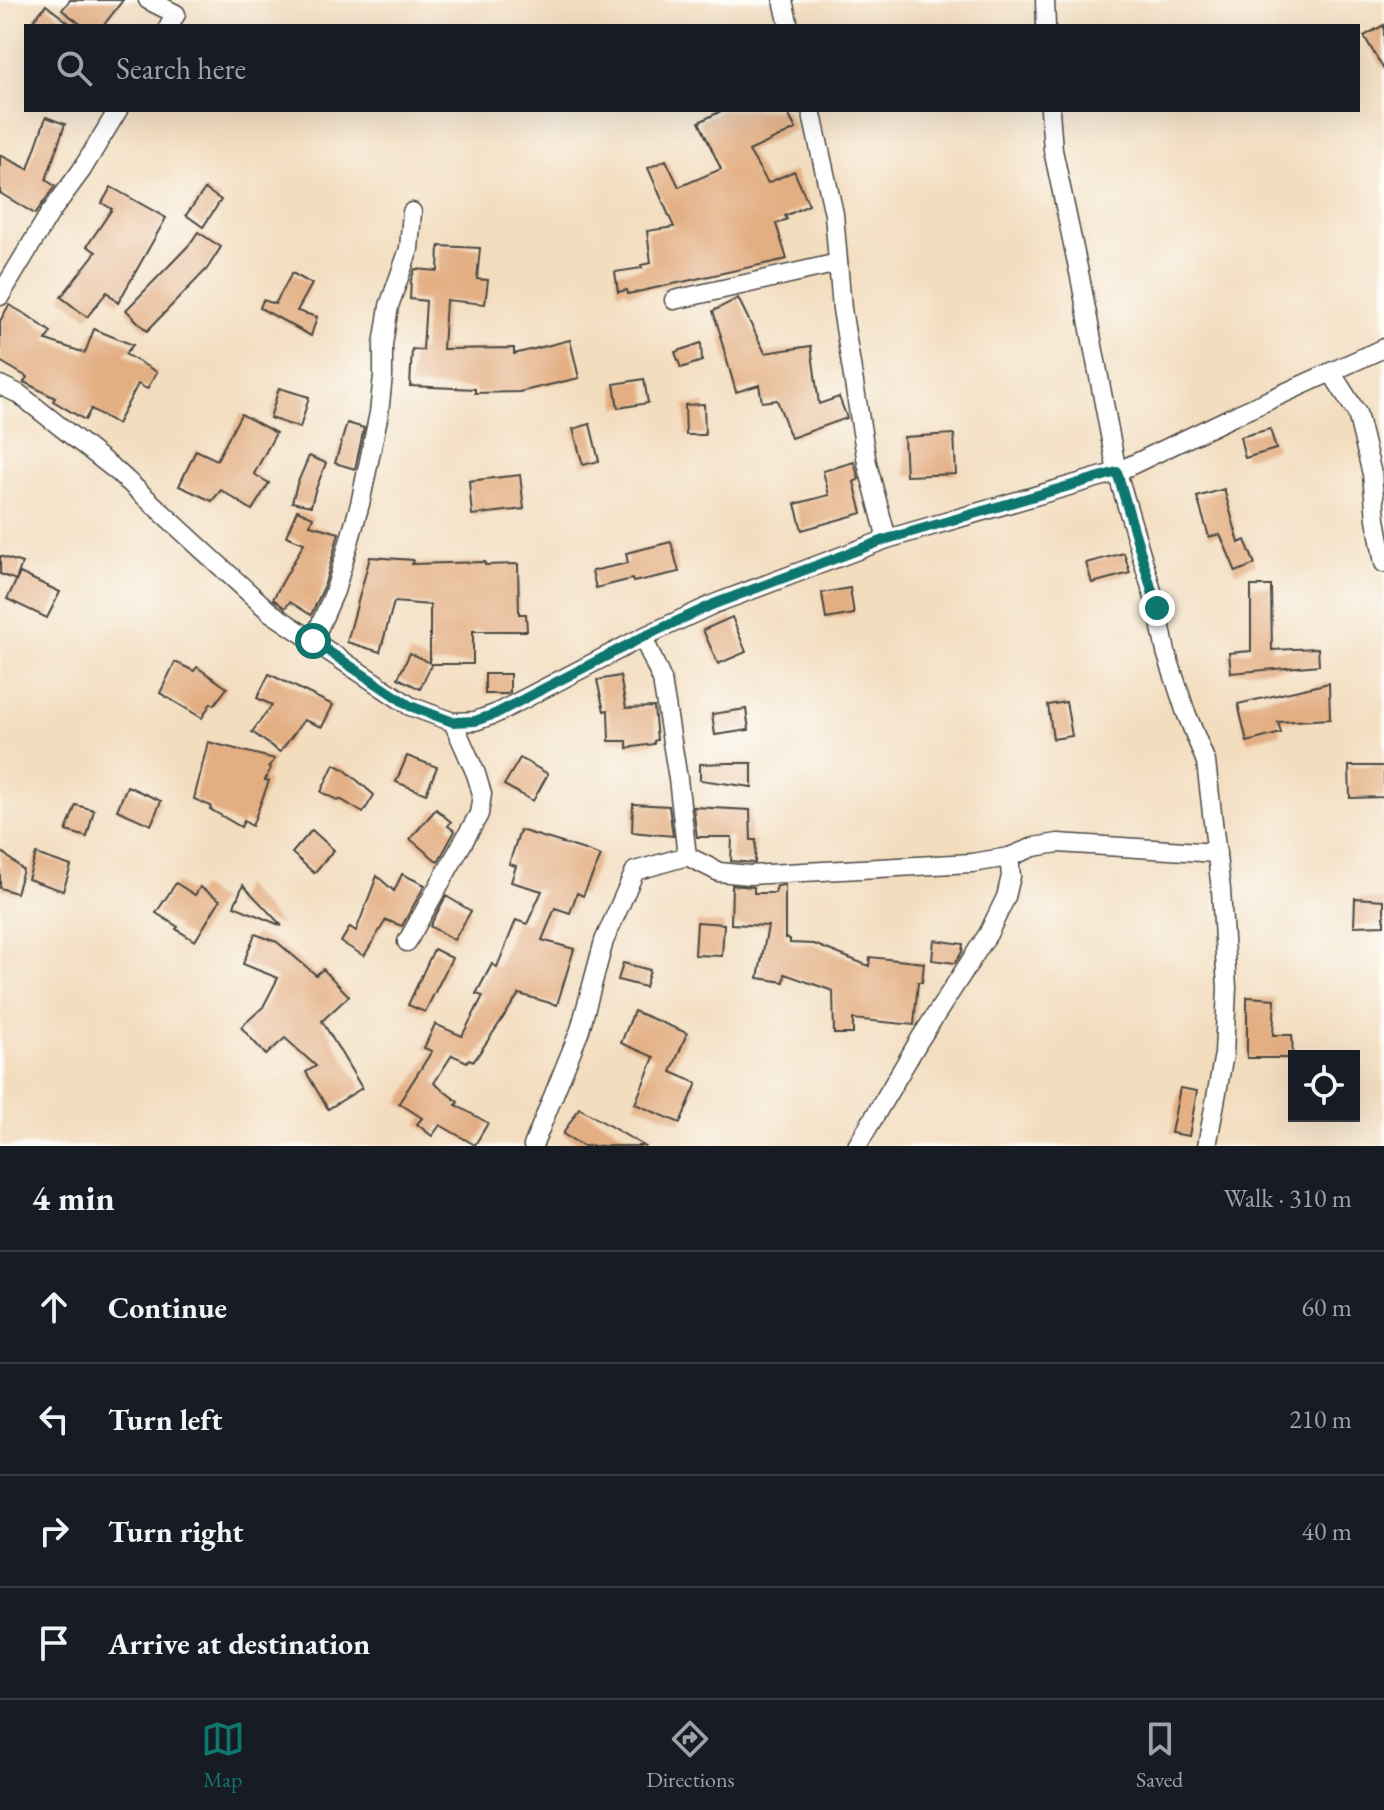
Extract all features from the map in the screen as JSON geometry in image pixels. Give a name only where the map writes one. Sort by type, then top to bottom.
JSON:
[{"type":"street","points":[[148,0],[176,14],[170,24]]},
{"type":"street","points":[[783,0],[789,24]]},
{"type":"street","points":[[1045,0],[1046,24]]},
{"type":"street","points":[[0,296],[117,112]]},
{"type":"street","points":[[811,112],[834,214],[842,309],[867,463],[887,539]]},
{"type":"street","points":[[1050,112],[1053,150],[1117,472],[1157,608],[1166,652],[1206,762],[1221,890],[1226,1002],[1224,1054],[1207,1146]]},
{"type":"street","points":[[313,641],[335,591],[360,504],[379,413],[389,306],[409,249],[412,212]]},
{"type":"street","points":[[674,300],[838,263]]},
{"type":"street","points":[[0,385],[19,394],[119,473],[270,612],[410,706],[453,722],[475,721],[495,714],[714,604],[887,539],[1117,472],[1384,348]]},
{"type":"street","points":[[1331,372],[1357,413],[1372,474],[1384,563]]},
{"type":"street","points":[[643,637],[662,680],[687,856]]},
{"type":"street","points":[[407,942],[479,814],[482,794],[453,722]]},
{"type":"street","points":[[533,1146],[580,1030],[604,941],[635,871],[687,856],[719,872],[749,875],[972,863],[1009,857],[1034,847],[1058,843],[1217,853]]},
{"type":"street","points":[[857,1146],[920,1039],[988,934],[1006,897],[1011,876],[1009,857]]},
{"type":"building","points":[[70,0],[123,0],[105,24],[80,24],[62,10]]},
{"type":"building","points":[[46,5],[70,24],[31,24]]},
{"type":"building","points":[[1384,25],[1384,70],[1364,36]]},
{"type":"building","points":[[719,112],[787,112],[796,129],[749,151],[768,183],[794,171],[809,205],[785,216],[787,219],[776,224],[787,259],[628,294],[627,290],[618,292],[615,272],[642,268],[641,265],[651,263],[647,231],[674,227],[648,168],[666,160],[679,187],[721,169],[699,122]]},
{"type":"building","points":[[46,117],[65,124],[46,180],[55,186],[35,214],[0,193],[0,155],[28,169]]},
{"type":"building","points":[[111,187],[166,218],[118,303],[107,292],[87,317],[61,297],[96,252],[87,246],[112,209],[102,203]]},
{"type":"building","points":[[205,189],[221,200],[203,227],[186,215]]},
{"type":"building","points":[[198,232],[221,247],[207,269],[147,331],[126,310]]},
{"type":"building","points":[[439,246],[480,248],[477,279],[488,280],[485,304],[446,300],[443,349],[514,348],[514,354],[570,340],[579,378],[519,392],[475,393],[475,389],[410,386],[412,349],[423,350],[426,301],[410,299],[411,280],[415,269],[438,271]]},
{"type":"building","points":[[292,273],[312,284],[297,311],[317,317],[311,336],[260,308],[263,300],[275,304]]},
{"type":"building","points":[[738,298],[765,353],[811,346],[819,404],[839,397],[847,418],[791,438],[777,400],[762,402],[759,385],[736,392],[713,311]]},
{"type":"building","points":[[9,305],[51,332],[46,340],[85,353],[94,329],[133,345],[125,354],[157,372],[147,389],[138,384],[117,424],[91,409],[85,420],[53,401],[55,398],[24,382],[27,377],[0,361],[0,321]]},
{"type":"building","points":[[701,343],[702,361],[681,368],[675,352]]},
{"type":"building","points":[[644,379],[648,403],[618,408],[614,384]]},
{"type":"building","points":[[279,388],[309,397],[300,428],[270,418]]},
{"type":"building","points":[[704,404],[705,435],[686,435],[685,405]]},
{"type":"building","points":[[241,414],[276,433],[254,474],[269,483],[252,510],[221,490],[212,501],[179,486],[196,450],[217,460]]},
{"type":"building","points":[[347,423],[364,428],[355,469],[335,463]]},
{"type":"building","points":[[590,424],[599,461],[583,465],[573,429]]},
{"type":"building","points":[[1270,429],[1276,449],[1245,458],[1240,437]]},
{"type":"building","points":[[954,434],[956,474],[906,476],[904,437]]},
{"type":"building","points":[[309,456],[326,463],[311,506],[292,502]]},
{"type":"building","points":[[854,462],[859,479],[854,482],[862,513],[802,530],[795,504],[829,495],[823,471]]},
{"type":"building","points":[[520,475],[524,509],[472,515],[469,481]]},
{"type":"building","points":[[1224,489],[1239,543],[1245,540],[1255,564],[1236,572],[1220,534],[1209,537],[1197,497]]},
{"type":"building","points":[[297,510],[313,517],[310,525],[339,533],[324,587],[311,615],[290,602],[285,608],[273,599],[304,543],[286,536]]},
{"type":"building","points":[[671,542],[679,572],[596,588],[592,571],[628,563],[626,553]]},
{"type":"building","points":[[1124,553],[1130,573],[1092,583],[1086,563]]},
{"type":"building","points":[[0,556],[22,563],[16,580],[0,574]]},
{"type":"building","points":[[370,557],[413,560],[412,564],[518,564],[519,614],[526,614],[527,631],[473,631],[473,664],[432,664],[420,689],[398,678],[410,653],[430,663],[430,605],[394,602],[380,652],[347,642]]},
{"type":"building","points":[[20,573],[60,592],[47,618],[7,599]]},
{"type":"building","points":[[1251,586],[1271,586],[1272,650],[1318,648],[1319,665],[1231,673],[1229,653],[1251,651]]},
{"type":"building","points":[[850,588],[854,614],[826,619],[822,593]]},
{"type":"building","points":[[732,617],[746,652],[718,664],[703,630]]},
{"type":"building","points":[[175,662],[194,671],[197,667],[227,688],[214,705],[211,703],[202,718],[160,693]]},
{"type":"building","points":[[269,674],[333,705],[322,727],[304,720],[280,752],[252,732],[272,705],[257,698]]},
{"type":"building","points":[[485,674],[510,674],[510,692],[485,694]]},
{"type":"building","points":[[620,676],[626,708],[654,707],[657,740],[654,744],[627,748],[627,741],[609,741],[608,710],[604,711],[597,680]]},
{"type":"building","points":[[1329,683],[1330,719],[1278,722],[1281,733],[1247,742],[1238,704]]},
{"type":"building","points":[[1066,702],[1072,736],[1053,739],[1048,705]]},
{"type":"building","points":[[746,709],[749,730],[715,735],[712,714]]},
{"type":"building","points":[[208,742],[275,759],[269,767],[265,780],[269,781],[252,826],[244,821],[241,827],[210,809],[211,806],[194,799]]},
{"type":"building","points":[[407,756],[437,767],[426,794],[396,782]]},
{"type":"building","points":[[520,758],[548,774],[533,801],[504,785]]},
{"type":"building","points":[[752,763],[752,787],[700,780],[700,764]]},
{"type":"building","points":[[334,764],[374,795],[363,813],[321,792]]},
{"type":"building","points":[[1349,766],[1384,766],[1384,797],[1350,798]]},
{"type":"building","points":[[127,786],[161,801],[151,825],[117,810]]},
{"type":"building","points":[[633,804],[669,806],[673,836],[632,832]]},
{"type":"building","points":[[76,805],[94,810],[87,837],[66,831]]},
{"type":"building","points":[[693,807],[750,810],[751,840],[756,840],[755,863],[731,861],[732,837],[697,837]]},
{"type":"building","points":[[436,809],[451,822],[448,826],[455,831],[438,862],[410,839]]},
{"type":"building","points":[[312,830],[334,850],[314,873],[292,853]]},
{"type":"building","points":[[520,830],[601,856],[583,896],[577,893],[570,913],[555,908],[542,940],[574,949],[557,1005],[519,994],[474,1061],[469,1059],[467,1062],[452,1055],[434,1083],[458,1102],[456,1105],[488,1123],[475,1145],[440,1125],[432,1136],[417,1124],[422,1118],[399,1103],[432,1051],[424,1048],[435,1024],[462,1036],[483,996],[476,994],[492,964],[497,967],[516,920],[527,924],[542,891],[511,882],[516,866],[509,864]]},
{"type":"building","points":[[0,850],[23,870],[16,893],[0,888]]},
{"type":"building","points":[[36,854],[71,866],[63,891],[28,879]]},
{"type":"building","points":[[402,874],[425,885],[402,926],[386,920],[364,956],[341,942],[350,927],[356,931],[377,876],[394,891]]},
{"type":"building","points":[[176,883],[195,895],[200,887],[220,900],[195,941],[156,913]]},
{"type":"building","points":[[243,885],[282,926],[234,906]]},
{"type":"building","points":[[732,885],[754,887],[754,893],[775,893],[777,886],[785,885],[785,938],[790,939],[790,943],[814,944],[869,966],[870,957],[924,963],[922,982],[918,982],[914,1025],[853,1019],[853,1034],[834,1034],[833,991],[785,974],[784,982],[758,978],[768,926],[731,924]]},
{"type":"building","points":[[446,896],[471,911],[454,940],[430,926]]},
{"type":"building","points":[[1355,898],[1384,900],[1384,925],[1354,926]]},
{"type":"building","points":[[697,922],[724,924],[722,956],[695,955]]},
{"type":"building","points":[[255,934],[277,942],[316,975],[323,969],[349,996],[322,1021],[362,1088],[328,1109],[306,1072],[316,1066],[285,1038],[266,1055],[241,1027],[263,1007],[278,978],[243,964]]},
{"type":"building","points":[[934,940],[963,944],[955,963],[932,960]]},
{"type":"building","points":[[434,949],[452,958],[425,1012],[408,1005]]},
{"type":"building","points":[[623,963],[650,970],[645,987],[618,980]]},
{"type":"building","points":[[1247,997],[1275,999],[1273,1035],[1292,1035],[1293,1050],[1288,1050],[1288,1058],[1247,1058]]},
{"type":"building","points":[[634,1011],[687,1033],[671,1072],[697,1083],[680,1123],[635,1104],[654,1057],[621,1043]]},
{"type":"building","points":[[1180,1088],[1197,1091],[1189,1136],[1171,1133]]},
{"type":"building","points":[[579,1108],[644,1146],[583,1146],[563,1134]]},
{"type":"route","points":[[313,641],[410,706],[453,722],[475,721],[495,714],[714,604],[887,539],[1117,472],[1157,608]]}]
